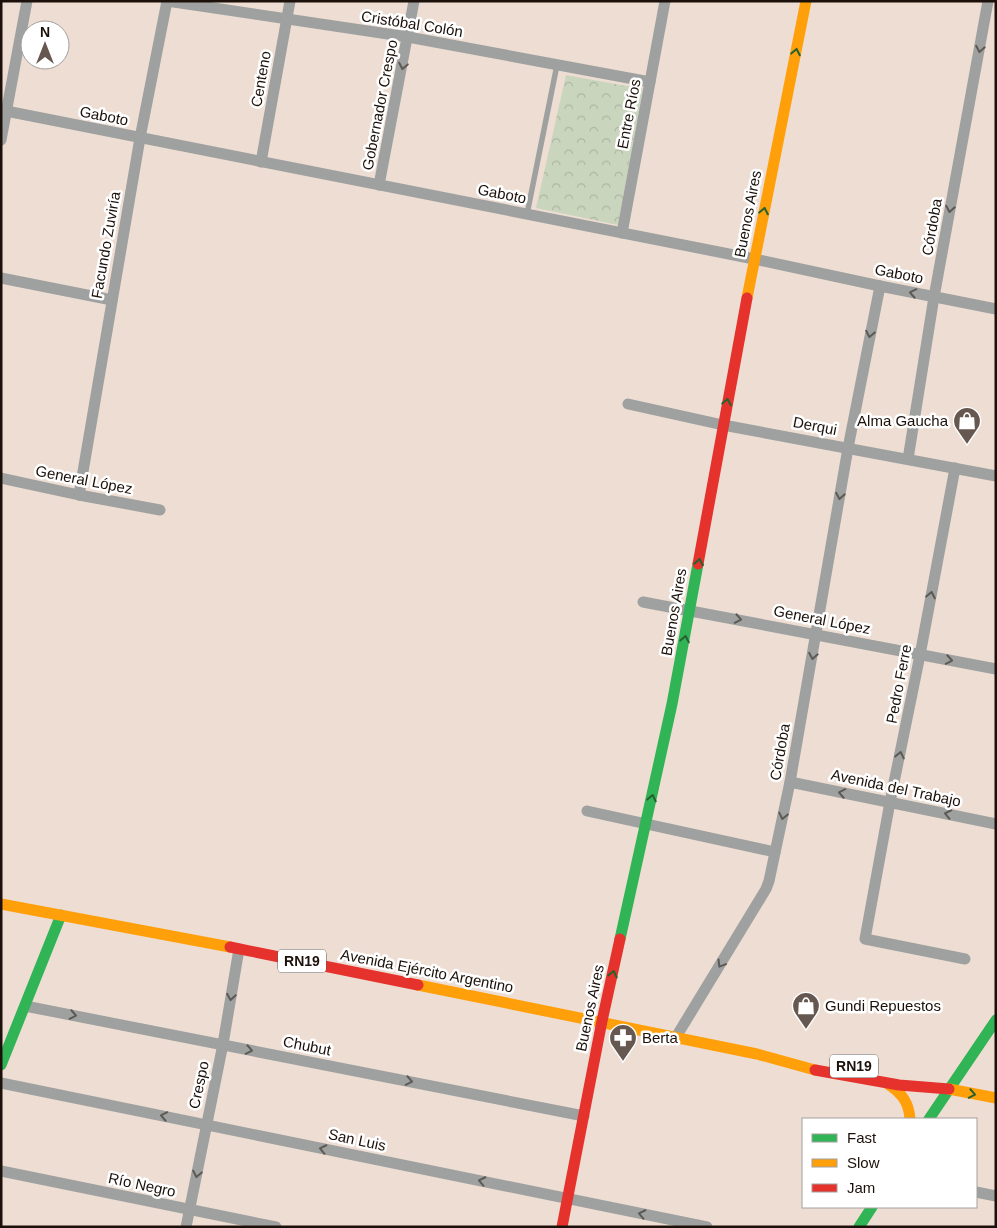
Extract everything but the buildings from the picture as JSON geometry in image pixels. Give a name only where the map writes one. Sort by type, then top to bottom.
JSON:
[{"type":"street","points":[[1,140],[4,111],[27,1]]},
{"type":"street","name":"Cristóbal Colón","points":[[167,1],[408,38],[650,82]]},
{"type":"street","name":"Facundo Zuviría","points":[[79,495],[140,138],[167,1]]},
{"type":"street","name":"Centeno","points":[[261,162],[290,1]]},
{"type":"street","name":"Gobernador Crespo","points":[[379,185],[414,1]]},
{"type":"street","name":"Entre Ríos","points":[[622,233],[666,1]]},
{"type":"street","name":"Buenos Aires","points":[[562,1227],[602,1022],[672,704],[754,259],[806,1]]},
{"type":"street","name":"Córdoba","points":[[908,459],[934,297],[988,1]]},
{"type":"street","name":"Gaboto","points":[[4,111],[754,259],[996,309]]},
{"type":"street","points":[[1,278],[112,300]]},
{"type":"street","name":"Córdoba","points":[[676,1037],[766,889],[790,782],[848,448],[880,286]]},
{"type":"street","name":"Derqui","points":[[628,404],[723,425],[996,476]]},
{"type":"street","name":"Pedro Ferre","points":[[955,468],[890,802],[866,939],[965,958]]},
{"type":"street","name":"General López","points":[[1,478],[160,510]]},
{"type":"street","name":"General López","points":[[643,602],[996,669]]},
{"type":"street","name":"Avenida del Trabajo","points":[[790,782],[996,824]]},
{"type":"street","points":[[587,811],[775,852]]},
{"type":"street","name":"Avenida Ejército Argentino","points":[[1,904],[239,949],[676,1037],[757,1054],[806,1068],[888,1083],[948,1089]]},
{"type":"street","points":[[1,1064],[61,915]]},
{"type":"street","name":"Crespo","points":[[186,1227],[223,1044],[239,949]]},
{"type":"street","name":"Chubut","points":[[25,1006],[584,1116]]},
{"type":"street","points":[[930,1118],[996,1020]]},
{"type":"street","name":"Avenida Ejército Argentino","points":[[757,1054],[808,1059],[904,1075],[948,1089]]},
{"type":"street","name":"San Luis","points":[[1,1083],[706,1227]]},
{"type":"street","points":[[888,1083],[900,1090],[910,1111],[910,1118]]},
{"type":"street","points":[[948,1089],[996,1098]]},
{"type":"street","name":"Río Negro","points":[[1,1171],[276,1227]]},
{"type":"street","points":[[977,1192],[996,1196]]},
{"type":"street","points":[[859,1227],[871,1208]]},
{"type":"lane","points":[[527,214],[557,65]]},
{"type":"green space","points":[[566,75],[643,89],[618,225],[536,208]]},
{"type":"traffic: fast","points":[[620,939],[672,704],[698,564]]},
{"type":"traffic: fast","points":[[1,1065],[61,915]]},
{"type":"traffic: fast","points":[[930,1118],[996,1020]]},
{"type":"traffic: fast","points":[[859,1227],[871,1208]]},
{"type":"traffic: slow","points":[[747,298],[806,1]]},
{"type":"traffic: slow","points":[[1,904],[230,947]]},
{"type":"traffic: slow","points":[[418,985],[757,1054],[815,1070]]},
{"type":"traffic: slow","points":[[888,1084],[904,1099],[910,1118]]},
{"type":"traffic: slow","points":[[949,1089],[996,1098]]},
{"type":"traffic: jam","points":[[698,564],[747,298]]},
{"type":"traffic: jam","points":[[562,1227],[620,939]]},
{"type":"traffic: jam","points":[[230,947],[418,985]]},
{"type":"traffic: jam","points":[[815,1070],[899,1085],[949,1089]]},
{"type":"place","name":"Alma Gaucha","points":[[967,445]]},
{"type":"place","name":"Gundi Repuestos","points":[[806,1030]]},
{"type":"place","name":"Berta","points":[[623,1062]]}]
